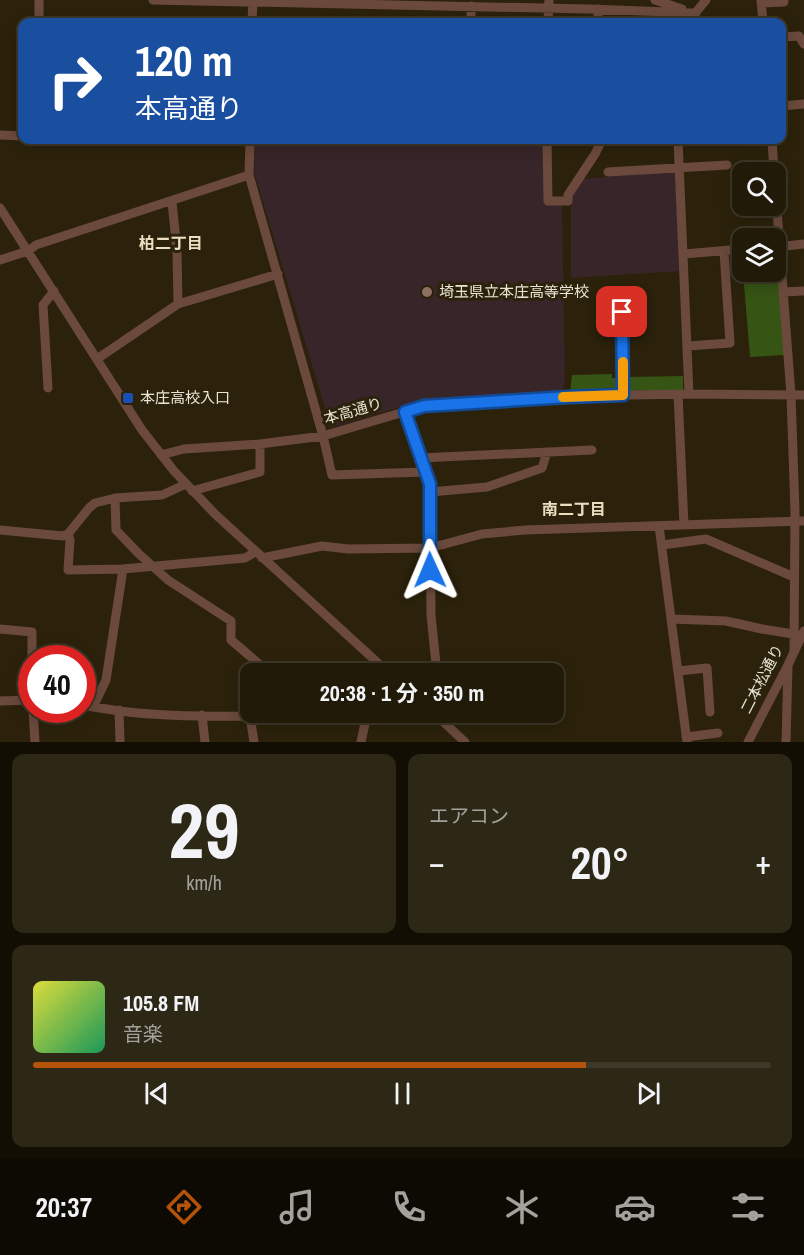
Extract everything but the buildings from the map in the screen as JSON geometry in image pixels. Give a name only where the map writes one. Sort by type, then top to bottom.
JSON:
[{"type":"street","points":[[39,0],[39,18]]},
{"type":"street","points":[[153,0],[471,6],[549,4],[598,9],[696,13]]},
{"type":"street","points":[[616,10],[621,0]]},
{"type":"street","points":[[655,0],[696,13]]},
{"type":"street","points":[[692,18],[706,0]]},
{"type":"street","points":[[252,18],[253,1]]},
{"type":"street","points":[[763,18],[761,2],[784,2]]},
{"type":"street","points":[[471,6],[471,18]]},
{"type":"street","points":[[598,9],[598,18]]},
{"type":"street","points":[[639,11],[639,18]]},
{"type":"street","points":[[786,37],[799,36],[804,44]]},
{"type":"street","points":[[786,106],[804,104]]},
{"type":"street","points":[[0,135],[18,136]]},
{"type":"street","points":[[250,144],[249,175],[332,475],[424,472]]},
{"type":"street","points":[[547,144],[548,201],[568,201],[568,195],[600,144]]},
{"type":"street","points":[[678,144],[689,394]]},
{"type":"street","points":[[771,144],[773,162]]},
{"type":"street","points":[[608,172],[727,165]]},
{"type":"street","points":[[0,260],[28,251],[36,245],[249,175]]},
{"type":"street","points":[[172,202],[177,251],[178,304]]},
{"type":"street","points":[[0,208],[142,430],[161,455],[192,492],[378,663]]},
{"type":"street","points":[[786,246],[804,244]]},
{"type":"street","points":[[684,254],[732,250]]},
{"type":"street","points":[[688,346],[730,343],[723,251]]},
{"type":"street","points":[[97,359],[178,304],[278,274]]},
{"type":"street","points":[[671,619],[726,621],[762,629],[801,633],[794,577],[791,395],[782,282]]},
{"type":"street","points":[[48,388],[43,305],[54,291]]},
{"type":"street","points":[[783,292],[804,291]]},
{"type":"street","points":[[622,312],[623,395]]},
{"type":"street","points":[[678,394],[684,525]]},
{"type":"street","name":"本高通り","points":[[161,455],[184,449],[260,444],[322,436],[424,406],[623,395],[804,395]]},
{"type":"street","points":[[405,412],[430,484],[431,615],[436,663]]},
{"type":"street","points":[[192,492],[260,472],[260,444]]},
{"type":"street","points":[[420,458],[592,450]]},
{"type":"street","points":[[430,492],[488,487],[507,481],[542,468],[547,452]]},
{"type":"street","points":[[0,530],[58,536],[68,534],[95,503],[115,498],[162,495],[186,484]]},
{"type":"street","points":[[115,498],[116,530],[168,580],[231,621],[231,640],[258,663]]},
{"type":"street","points":[[68,534],[68,570],[245,558],[322,546],[348,549],[430,548],[482,534],[525,530],[804,521]]},
{"type":"street","points":[[659,526],[687,739],[718,733]]},
{"type":"street","points":[[662,545],[706,539],[794,577]]},
{"type":"street","points":[[96,694],[106,680],[123,568]]},
{"type":"street","points":[[0,629],[32,632],[32,645]]},
{"type":"street","name":"二本松通り","points":[[748,742],[789,665],[801,633]]},
{"type":"street","points":[[786,742],[789,665]]},
{"type":"street","points":[[678,670],[707,668],[710,712]]},
{"type":"street","points":[[0,701],[18,700]]},
{"type":"street","points":[[96,707],[148,714],[240,716]]},
{"type":"street","points":[[119,710],[120,742]]},
{"type":"street","points":[[202,716],[206,742]]},
{"type":"street","points":[[34,723],[35,742]]},
{"type":"street","points":[[251,723],[254,742]]},
{"type":"street","points":[[361,742],[364,723]]},
{"type":"street","points":[[446,723],[465,742]]},
{"type":"shaded area","name":"埼玉県立本庄高等学校","points":[[255,144],[545,144],[546,204],[562,204],[565,379],[562,393],[423,400],[331,428],[254,172]]},
{"type":"shaded area","points":[[676,171],[681,271],[571,278],[571,196],[582,179]]},
{"type":"green space","points":[[744,282],[780,282],[785,355],[750,357]]},
{"type":"green space","points":[[612,374],[612,378],[619,378],[618,390],[570,392],[572,375]]},
{"type":"green space","points":[[683,376],[683,390],[627,391],[627,377]]},
{"type":"slow traffic","points":[[563,397],[623,395],[623,362]]},
{"type":"place","name":"埼玉県立本庄高等学校","points":[[427,292]]},
{"type":"place","name":"本庄高校入口","points":[[128,398]]},
{"type":"district","name":"柏二丁目","points":[[171,243]]},
{"type":"district","name":"南二丁目","points":[[574,509]]},
{"type":"route","points":[[430,570],[430,484],[405,412],[424,406],[623,395],[622,312]]}]
